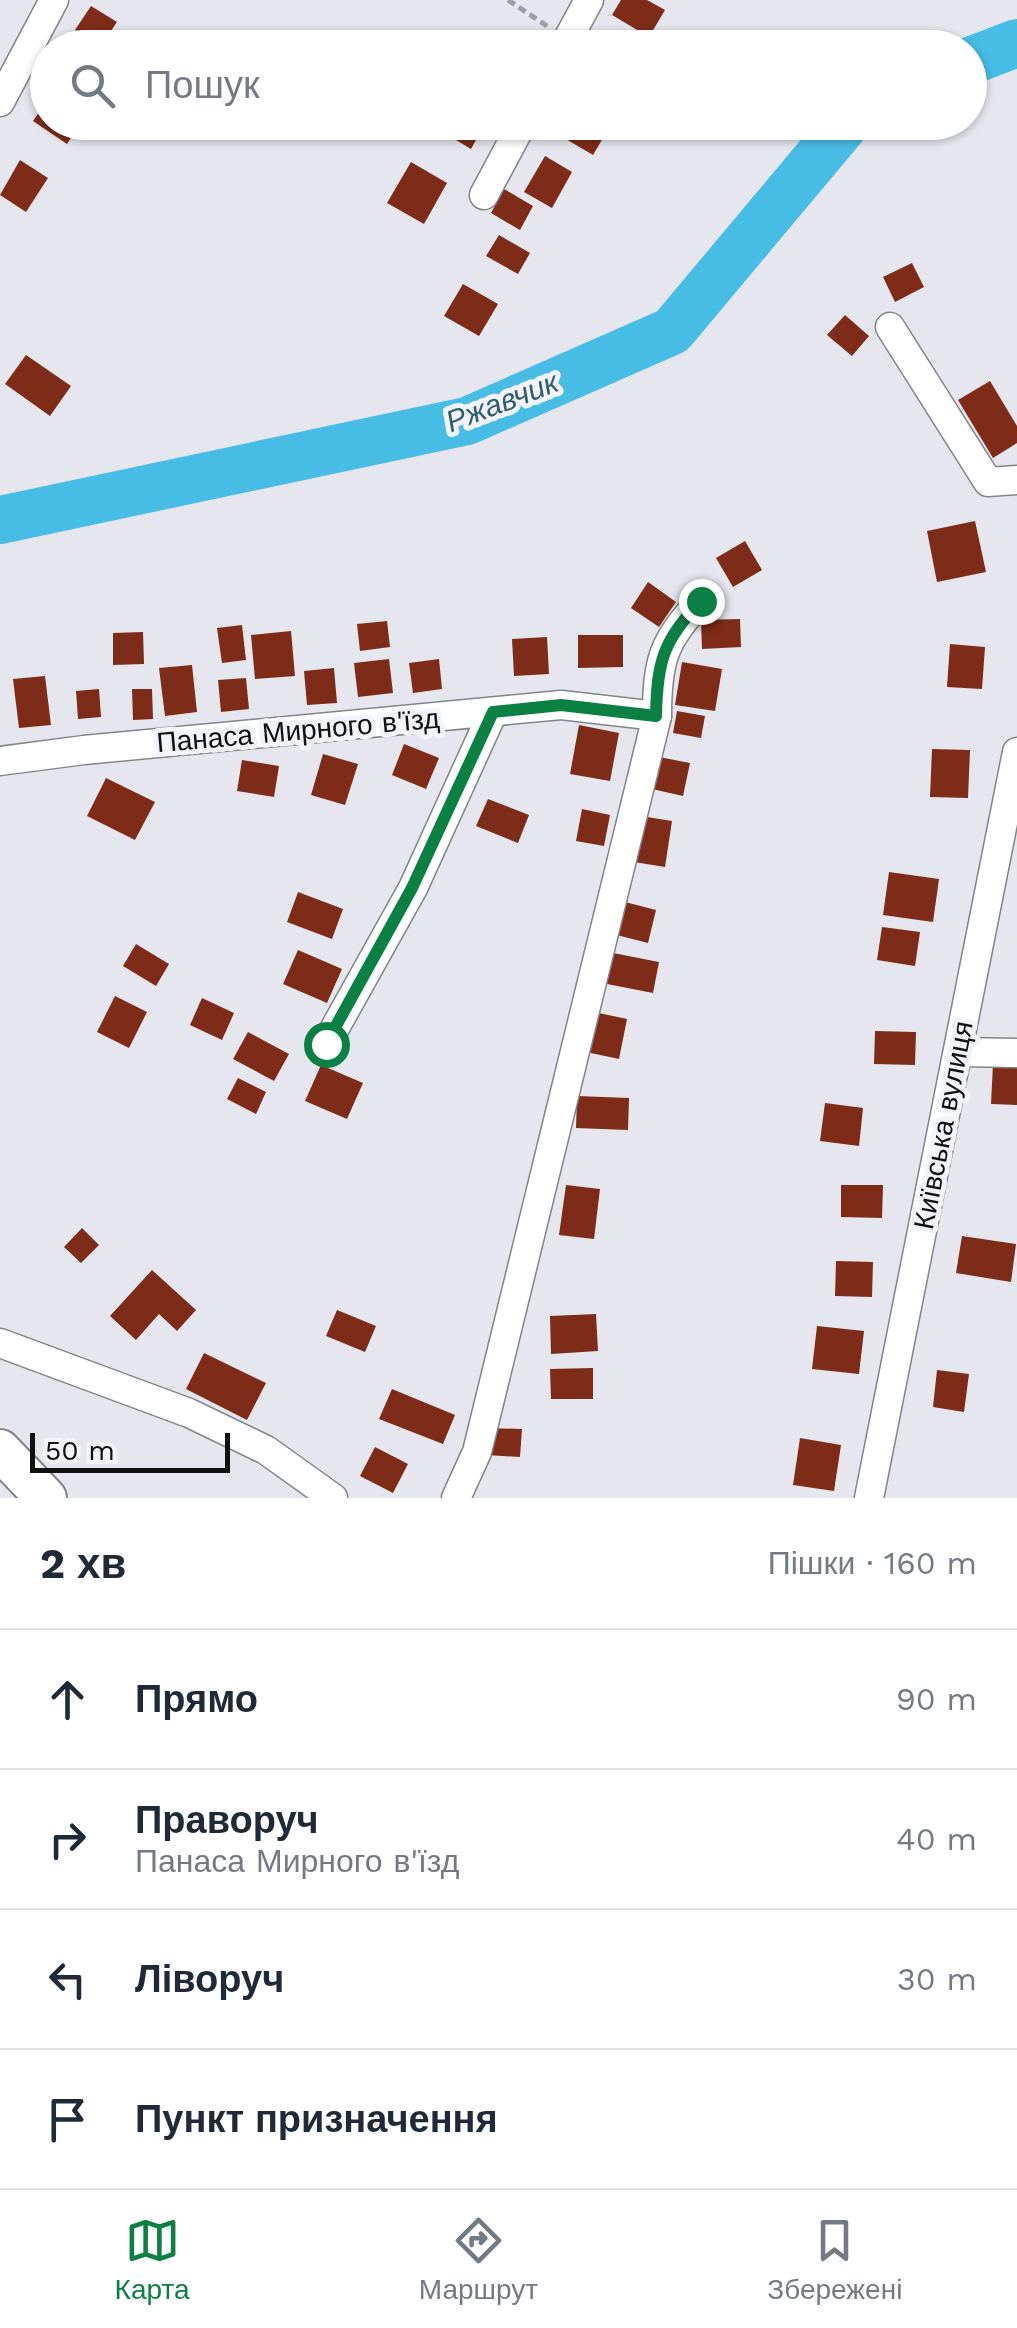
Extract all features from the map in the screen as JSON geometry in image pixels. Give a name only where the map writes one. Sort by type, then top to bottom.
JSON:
[{"type":"highway","points":[[0,1450],[46,1498]]},
{"type":"street","points":[[38,30],[54,0]]},
{"type":"street","points":[[573,30],[589,0]]},
{"type":"street","points":[[0,102],[30,45]]},
{"type":"street","points":[[484,194],[513,140]]},
{"type":"street","points":[[890,327],[988,482],[1017,480]]},
{"type":"street","points":[[456,1498],[477,1452],[656,716],[657,673],[675,628],[701,601]]},
{"type":"street","name":"Панаса Мирного в'їзд","points":[[0,761],[561,705],[656,716]]},
{"type":"street","points":[[326,1044],[412,888],[493,712]]},
{"type":"street","name":"Київська вулиця","points":[[870,1498],[1017,752]]},
{"type":"street","points":[[958,1052],[1017,1053]]},
{"type":"street","points":[[0,1343],[189,1413],[266,1450],[333,1498]]},
{"type":"path","points":[[508,0],[548,30]]},
{"type":"building","points":[[621,0],[647,0],[665,10],[653,30],[637,30],[612,15]]},
{"type":"building","points":[[91,6],[117,22],[112,30],[75,30]]},
{"type":"building","points":[[456,140],[476,140],[471,149]]},
{"type":"building","points":[[568,140],[602,140],[593,155]]},
{"type":"building","points":[[545,156],[572,172],[552,208],[524,192]]},
{"type":"building","points":[[20,160],[48,178],[26,212],[0,195]]},
{"type":"building","points":[[411,162],[447,183],[424,224],[387,203]]},
{"type":"building","points":[[504,189],[533,206],[520,230],[491,213]]},
{"type":"building","points":[[499,235],[530,253],[518,274],[486,256]]},
{"type":"building","points":[[912,263],[924,287],[895,302],[883,277]]},
{"type":"building","points":[[463,284],[498,304],[479,336],[444,316]]},
{"type":"building","points":[[845,315],[869,336],[852,356],[827,335]]},
{"type":"building","points":[[26,355],[71,386],[50,416],[5,384]]},
{"type":"building","points":[[990,381],[1017,426],[1017,443],[993,458],[958,400]]},
{"type":"building","points":[[975,521],[986,572],[937,582],[927,531]]},
{"type":"building","points":[[745,541],[762,570],[733,587],[716,558]]},
{"type":"building","points":[[648,582],[676,602],[659,627],[631,608]]},
{"type":"building","points":[[740,619],[741,647],[702,649],[701,620]]},
{"type":"building","points":[[387,621],[390,647],[360,651],[357,624]]},
{"type":"building","points":[[242,625],[246,660],[222,663],[217,628]]},
{"type":"building","points":[[291,631],[295,676],[255,679],[251,635]]},
{"type":"building","points":[[143,632],[144,664],[113,665],[113,633]]},
{"type":"building","points":[[578,635],[623,635],[623,667],[578,668]]},
{"type":"building","points":[[547,637],[549,674],[514,676],[512,639]]},
{"type":"building","points":[[950,644],[985,647],[982,689],[947,687]]},
{"type":"building","points":[[389,659],[393,693],[358,697],[354,663]]},
{"type":"building","points":[[439,659],[442,689],[413,693],[409,663]]},
{"type":"building","points":[[682,662],[722,669],[715,711],[675,705]]},
{"type":"building","points":[[192,665],[197,712],[165,716],[159,668]]},
{"type":"building","points":[[334,668],[337,703],[307,705],[304,671]]},
{"type":"building","points":[[45,676],[51,725],[19,728],[13,679]]},
{"type":"building","points":[[246,678],[249,709],[221,712],[218,680]]},
{"type":"building","points":[[99,689],[101,717],[78,719],[76,691]]},
{"type":"building","points":[[132,689],[152,689],[153,719],[133,720]]},
{"type":"building","points":[[677,711],[705,716],[701,738],[673,733]]},
{"type":"building","points":[[579,725],[619,733],[610,781],[570,774]]},
{"type":"building","points":[[404,744],[439,758],[426,789],[392,775]]},
{"type":"building","points":[[932,749],[970,750],[968,798],[930,797]]},
{"type":"building","points":[[323,754],[358,764],[345,805],[311,795]]},
{"type":"building","points":[[659,757],[690,763],[683,796],[652,789]]},
{"type":"building","points":[[242,760],[279,766],[274,797],[237,791]]},
{"type":"building","points":[[106,778],[155,802],[135,840],[87,816]]},
{"type":"building","points":[[488,799],[529,815],[518,843],[476,826]]},
{"type":"building","points":[[582,809],[610,815],[604,846],[576,841]]},
{"type":"building","points":[[641,816],[672,821],[665,867],[634,862]]},
{"type":"building","points":[[889,872],[939,879],[933,922],[883,915]]},
{"type":"building","points":[[298,892],[343,909],[332,939],[287,922]]},
{"type":"building","points":[[621,901],[656,910],[648,943],[613,934]]},
{"type":"building","points":[[882,927],[920,932],[915,966],[877,960]]},
{"type":"building","points":[[136,944],[169,964],[156,986],[123,966]]},
{"type":"building","points":[[298,950],[342,969],[327,1003],[283,984]]},
{"type":"building","points":[[608,952],[659,962],[653,993],[602,983]]},
{"type":"building","points":[[115,996],[147,1012],[129,1048],[97,1032]]},
{"type":"building","points":[[202,998],[234,1013],[222,1040],[190,1025]]},
{"type":"building","points":[[594,1012],[627,1019],[619,1059],[586,1052]]},
{"type":"building","points":[[875,1031],[916,1032],[915,1065],[874,1064]]},
{"type":"building","points":[[248,1032],[289,1054],[274,1081],[233,1059]]},
{"type":"building","points":[[993,1064],[1017,1066],[1017,1105],[991,1104]]},
{"type":"building","points":[[321,1065],[363,1083],[347,1119],[305,1101]]},
{"type":"building","points":[[238,1078],[266,1092],[256,1114],[227,1099]]},
{"type":"building","points":[[577,1096],[629,1098],[628,1130],[576,1128]]},
{"type":"building","points":[[825,1103],[863,1108],[859,1146],[820,1141]]},
{"type":"building","points":[[566,1185],[600,1189],[594,1239],[559,1235]]},
{"type":"building","points":[[841,1185],[883,1185],[882,1218],[841,1217]]},
{"type":"building","points":[[82,1228],[99,1245],[81,1263],[64,1247]]},
{"type":"building","points":[[962,1236],[1016,1244],[1011,1282],[956,1273]]},
{"type":"building","points":[[836,1261],[873,1262],[872,1297],[835,1296]]},
{"type":"building","points":[[152,1270],[196,1310],[177,1331],[159,1314],[136,1340],[110,1316]]},
{"type":"building","points":[[337,1310],[376,1326],[365,1352],[326,1336]]},
{"type":"building","points":[[596,1314],[598,1351],[551,1354],[550,1316]]},
{"type":"building","points":[[817,1326],[864,1331],[859,1374],[812,1369]]},
{"type":"building","points":[[204,1353],[266,1383],[247,1420],[186,1389]]},
{"type":"building","points":[[593,1368],[593,1399],[551,1399],[550,1369]]},
{"type":"building","points":[[937,1370],[969,1374],[964,1412],[933,1407]]},
{"type":"building","points":[[392,1389],[455,1415],[443,1444],[379,1419]]},
{"type":"building","points":[[488,1428],[522,1429],[520,1457],[487,1455]]},
{"type":"building","points":[[800,1438],[841,1445],[834,1491],[793,1485]]},
{"type":"building","points":[[375,1447],[408,1464],[393,1493],[360,1476]]},
{"type":"waterway","name":"Ржавчик","points":[[987,54],[1017,43]]},
{"type":"waterway","name":"Ржавчик","points":[[0,520],[467,421],[672,331],[832,140]]},
{"type":"route","points":[[326,1044],[412,888],[493,712],[561,705],[656,716],[657,673],[675,628],[701,601]]}]
